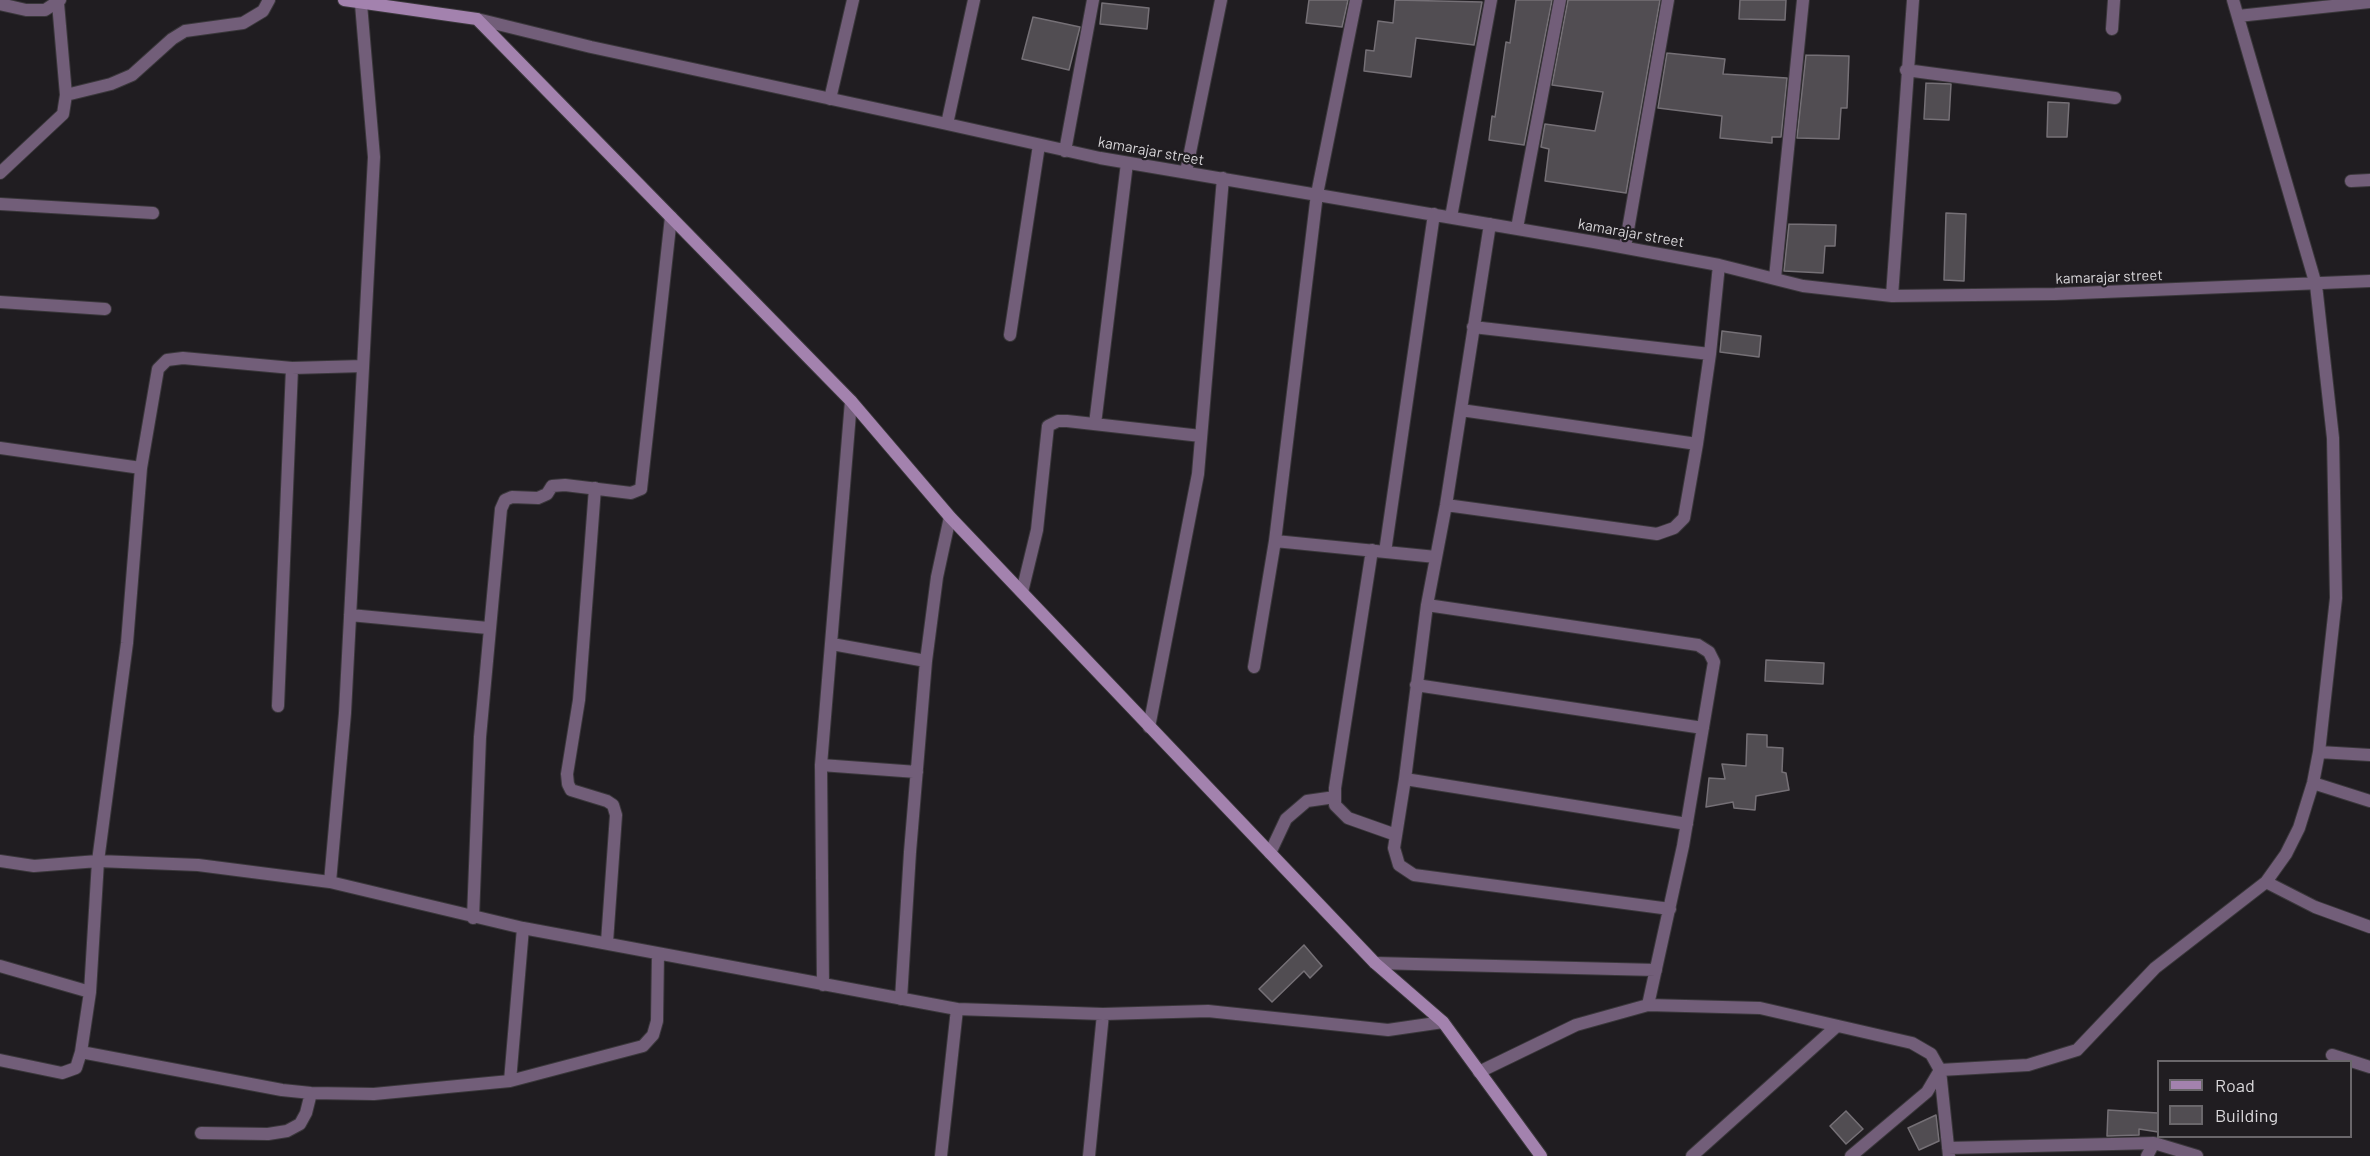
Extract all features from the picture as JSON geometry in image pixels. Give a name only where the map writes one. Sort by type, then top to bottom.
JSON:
[{"type":"main road","points":[[345,0],[477,19],[850,401],[950,517],[1375,963],[1443,1022],[1541,1156]]},
{"type":"street","points":[[66,95],[132,75],[172,39],[185,31],[243,23],[263,11],[269,0]]},
{"type":"street","points":[[830,99],[853,0]]},
{"type":"street","points":[[947,124],[974,0]]},
{"type":"street","points":[[1065,151],[1093,0]]},
{"type":"street","points":[[1186,172],[1221,0]]},
{"type":"street","points":[[1254,667],[1275,541],[1317,194],[1356,0]]},
{"type":"street","points":[[1451,217],[1491,0]]},
{"type":"street","points":[[1517,228],[1560,0]]},
{"type":"street","points":[[1625,247],[1668,0]]},
{"type":"street","points":[[1775,278],[1803,0]]},
{"type":"street","points":[[1892,296],[1906,70],[1913,0]]},
{"type":"street","points":[[2112,29],[2114,0]]},
{"type":"street","points":[[1940,1070],[2028,1065],[2077,1050],[2156,968],[2266,882],[2286,854],[2299,828],[2313,783],[2319,752],[2336,598],[2333,438],[2316,285],[2233,0]]},
{"type":"street","points":[[0,4],[26,10],[45,10],[59,1],[66,95],[63,114],[0,173]]},
{"type":"street","points":[[2238,16],[2370,2]]},
{"type":"street","points":[[330,882],[350,615],[374,157],[361,4]]},
{"type":"street","name":"kamarajar street","points":[[477,19],[560,40],[1065,151],[1625,247],[1719,265],[1803,286],[1892,296],[2055,294],[2370,282]]},
{"type":"street","points":[[1906,70],[2115,98]]},
{"type":"street","points":[[1010,334],[1039,145]]},
{"type":"street","points":[[1095,424],[1127,163]]},
{"type":"street","points":[[1149,728],[1198,474],[1223,178]]},
{"type":"street","points":[[2351,181],[2370,180]]},
{"type":"street","points":[[0,204],[153,213]]},
{"type":"street","points":[[1385,552],[1434,214]]},
{"type":"street","points":[[473,918],[480,737],[488,628],[501,508],[505,500],[512,497],[538,498],[547,494],[552,486],[595,488],[631,493],[641,489],[671,218]]},
{"type":"street","points":[[1490,224],[1446,505],[1426,605],[1405,779],[1394,848],[1399,865],[1414,875],[1670,909]]},
{"type":"street","points":[[1446,505],[1657,534],[1674,528],[1684,518],[1697,444],[1710,354],[1719,265]]},
{"type":"street","points":[[0,302],[105,309]]},
{"type":"street","points":[[1473,327],[1710,354]]},
{"type":"street","points":[[0,1060],[62,1073],[76,1068],[81,1052],[90,992],[98,861],[127,643],[141,468],[158,369],[167,360],[183,358],[292,368],[363,366]]},
{"type":"street","points":[[278,706],[292,368]]},
{"type":"street","points":[[823,985],[821,765],[850,401]]},
{"type":"street","points":[[1461,410],[1697,444]]},
{"type":"street","points":[[1022,592],[1037,530],[1048,426],[1058,421],[1201,436]]},
{"type":"street","points":[[0,448],[141,468]]},
{"type":"street","points":[[595,488],[579,700],[567,774],[568,784],[572,790],[608,801],[616,815],[608,942]]},
{"type":"street","points":[[901,999],[926,661],[937,577],[950,517]]},
{"type":"street","points":[[1275,541],[1436,557]]},
{"type":"street","points":[[1372,550],[1335,806],[1348,818],[1396,835]]},
{"type":"street","points":[[1426,605],[1698,645],[1709,652],[1714,662],[1687,824],[1648,1005]]},
{"type":"street","points":[[350,615],[488,628]]},
{"type":"street","points":[[832,644],[926,661]]},
{"type":"street","points":[[1416,685],[1703,728]]},
{"type":"street","points":[[2319,752],[2370,755]]},
{"type":"street","points":[[821,765],[917,772]]},
{"type":"street","points":[[1405,779],[1687,824]]},
{"type":"street","points":[[2313,783],[2370,801]]},
{"type":"street","points":[[1270,853],[1286,819],[1307,801],[1335,797]]},
{"type":"street","points":[[0,861],[34,866],[98,861],[198,865],[330,882],[473,918],[957,1009],[1103,1014],[1208,1011],[1388,1030],[1443,1022]]},
{"type":"street","points":[[2266,882],[2315,907],[2370,927]]},
{"type":"street","points":[[510,1081],[523,928]]},
{"type":"street","points":[[81,1052],[282,1090],[310,1093],[374,1094],[510,1081],[643,1046],[653,1035],[657,1021],[658,952]]},
{"type":"street","points":[[1375,963],[1656,970]]},
{"type":"street","points":[[0,966],[90,992]]},
{"type":"street","points":[[1479,1072],[1576,1025],[1648,1005],[1760,1008],[1912,1043],[1931,1054],[1940,1070],[1948,1152],[2154,1143],[2197,1156]]},
{"type":"street","points":[[941,1156],[957,1009]]},
{"type":"street","points":[[1089,1156],[1103,1014]]},
{"type":"street","points":[[1692,1156],[1837,1026]]},
{"type":"street","points":[[2332,1055],[2348,1060]]},
{"type":"street","points":[[2352,1061],[2370,1067]]},
{"type":"street","points":[[1851,1156],[1927,1092],[1940,1070]]},
{"type":"street","points":[[201,1133],[268,1134],[287,1131],[300,1124],[306,1113],[310,1093]]},
{"type":"street","points":[[2147,1156],[2154,1143]]},
{"type":"building","points":[[1309,0],[1348,0],[1342,27],[1306,23]]},
{"type":"building","points":[[1395,0],[1482,2],[1474,45],[1416,38],[1411,77],[1364,71],[1366,50],[1374,51],[1378,21],[1393,23]]},
{"type":"building","points":[[1516,0],[1552,0],[1524,145],[1489,140],[1492,116],[1495,117],[1506,42],[1510,43]]},
{"type":"building","points":[[1568,0],[1660,0],[1626,193],[1545,181],[1549,149],[1541,147],[1545,124],[1595,131],[1603,92],[1552,85]]},
{"type":"building","points":[[1740,0],[1786,0],[1785,20],[1739,19]]},
{"type":"building","points":[[1102,3],[1149,8],[1147,29],[1100,24]]},
{"type":"building","points":[[1033,17],[1080,27],[1069,70],[1022,59]]},
{"type":"building","points":[[1667,53],[1725,59],[1723,74],[1787,78],[1781,137],[1772,137],[1772,143],[1720,138],[1722,116],[1658,108]]},
{"type":"building","points":[[1806,55],[1849,56],[1847,108],[1841,108],[1839,139],[1797,138]]},
{"type":"building","points":[[1926,83],[1951,84],[1949,120],[1924,119]]},
{"type":"building","points":[[2048,102],[2069,103],[2067,137],[2047,137]]},
{"type":"building","points":[[1946,213],[1966,214],[1964,281],[1944,280]]},
{"type":"building","points":[[1789,224],[1836,225],[1835,246],[1825,246],[1823,273],[1784,271]]},
{"type":"building","points":[[1722,331],[1761,336],[1759,357],[1720,352]]},
{"type":"building","points":[[1766,660],[1824,663],[1823,684],[1765,681]]},
{"type":"building","points":[[1747,734],[1767,735],[1767,747],[1783,748],[1782,772],[1786,773],[1789,790],[1756,796],[1755,810],[1734,808],[1733,802],[1706,807],[1709,778],[1725,779],[1722,764],[1746,766]]},
{"type":"building","points":[[1304,945],[1322,966],[1310,978],[1304,971],[1272,1002],[1259,989]]},
{"type":"building","points":[[2108,1110],[2157,1113],[2157,1132],[2139,1129],[2139,1135],[2107,1136]]},
{"type":"building","points":[[1846,1111],[1863,1129],[1846,1144],[1830,1126]]},
{"type":"building","points":[[1936,1115],[1939,1141],[1919,1150],[1908,1128]]}]
